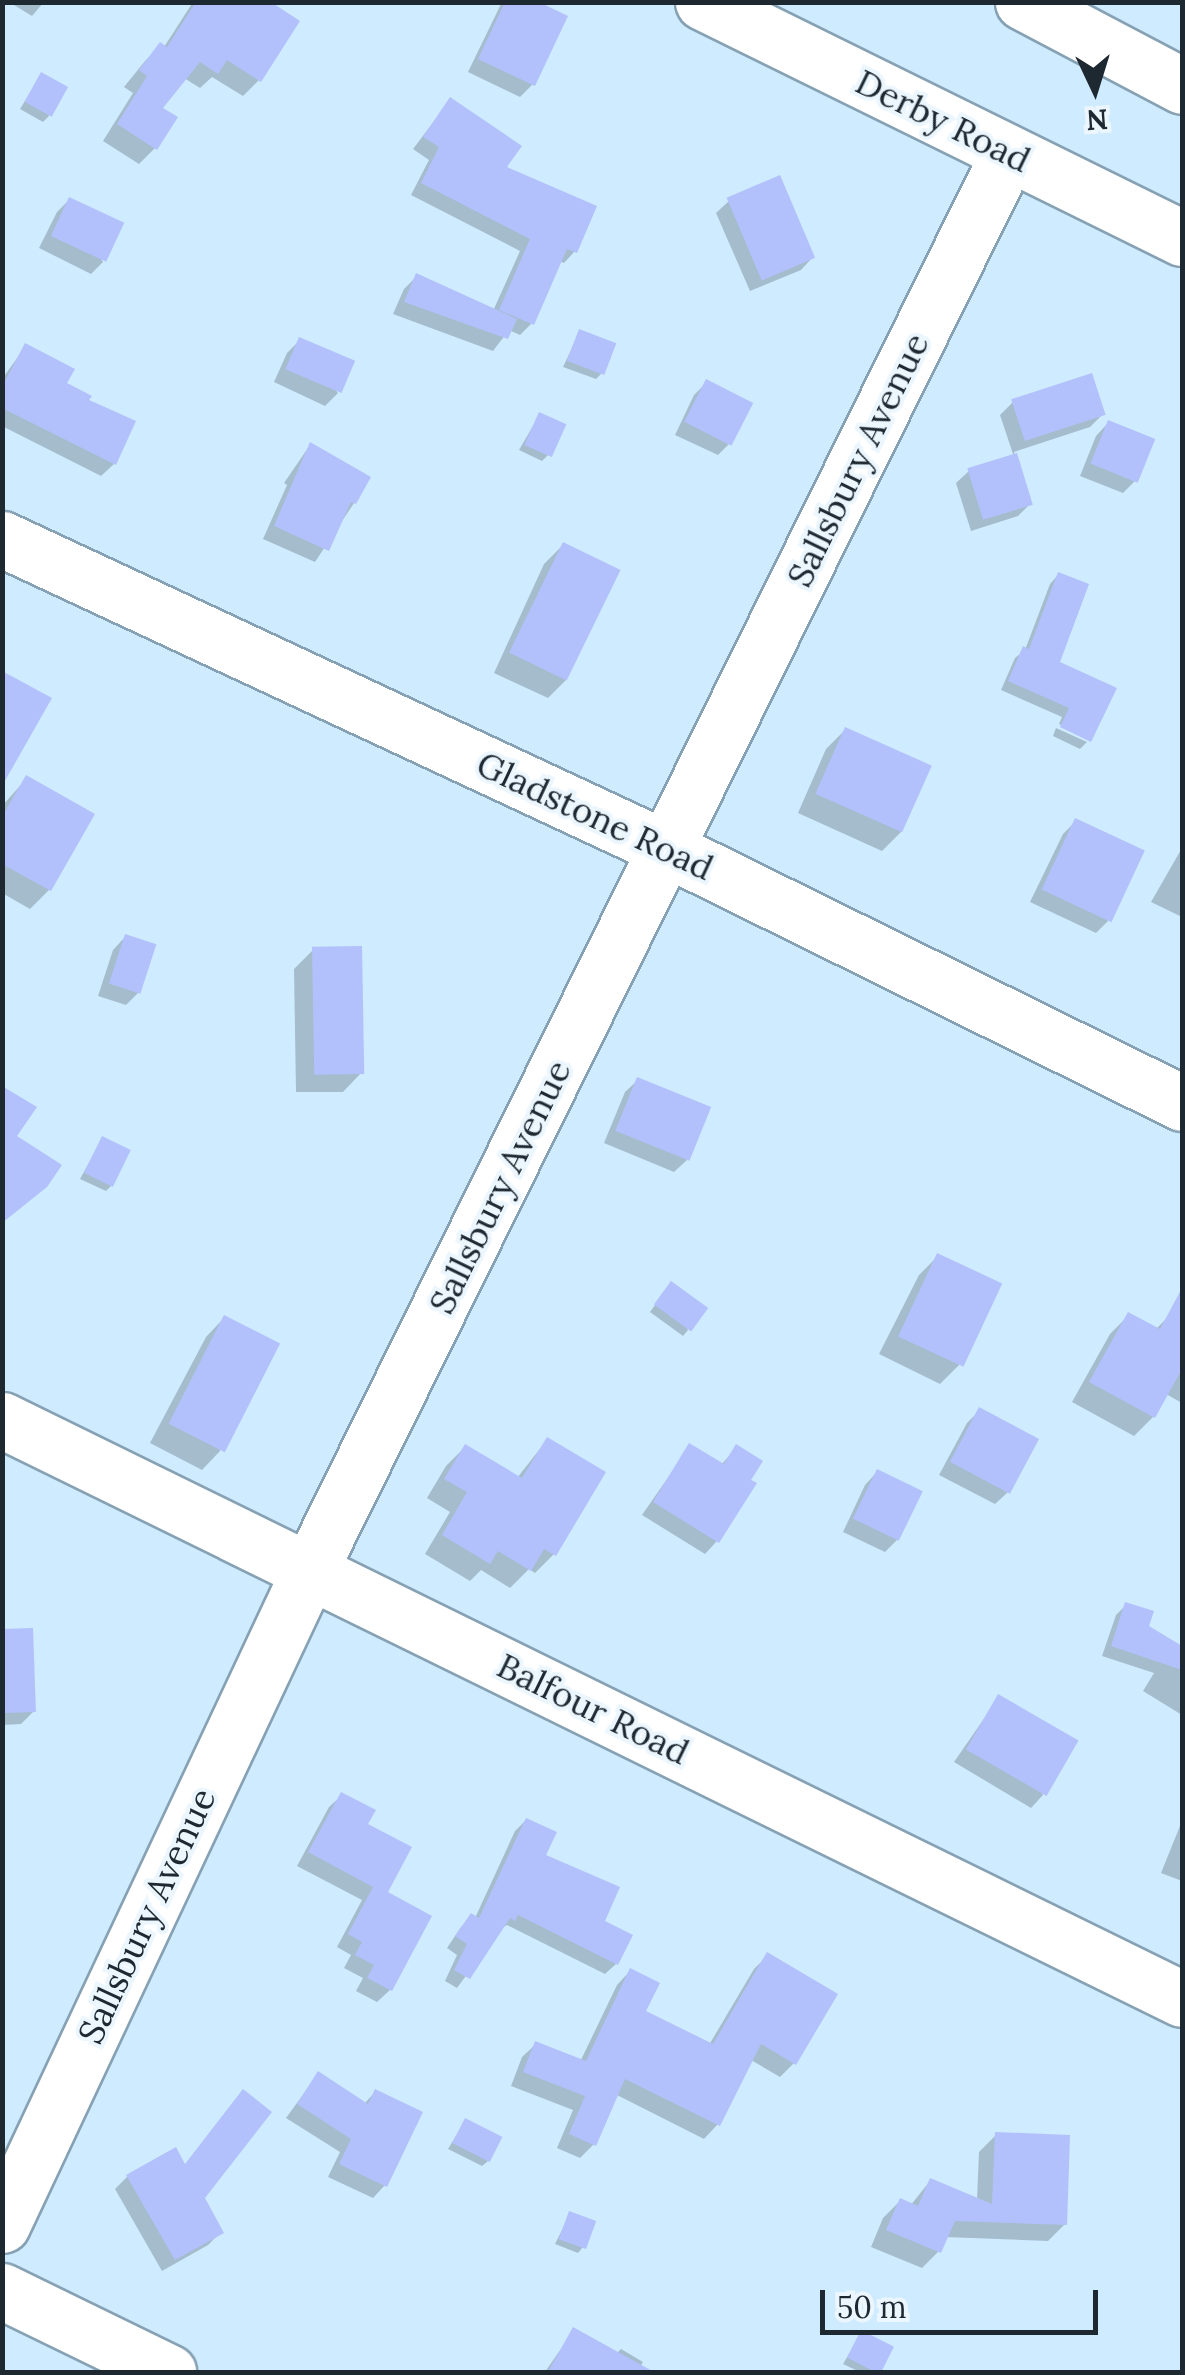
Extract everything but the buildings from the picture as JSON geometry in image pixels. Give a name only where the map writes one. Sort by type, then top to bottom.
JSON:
[{"type":"street","name":"Derby Road","points":[[703,2],[1182,238]]},
{"type":"street","points":[[1022,2],[1182,86]]},
{"type":"street","name":"Sallsbury Avenue","points":[[2,2225],[310,1569],[1008,154]]},
{"type":"street","name":"Gladstone Road","points":[[2,539],[667,849],[1182,1103]]},
{"type":"street","name":"Balfour Road","points":[[2,1420],[1182,1999]]},
{"type":"street","points":[[2,2290],[168,2372]]}]
